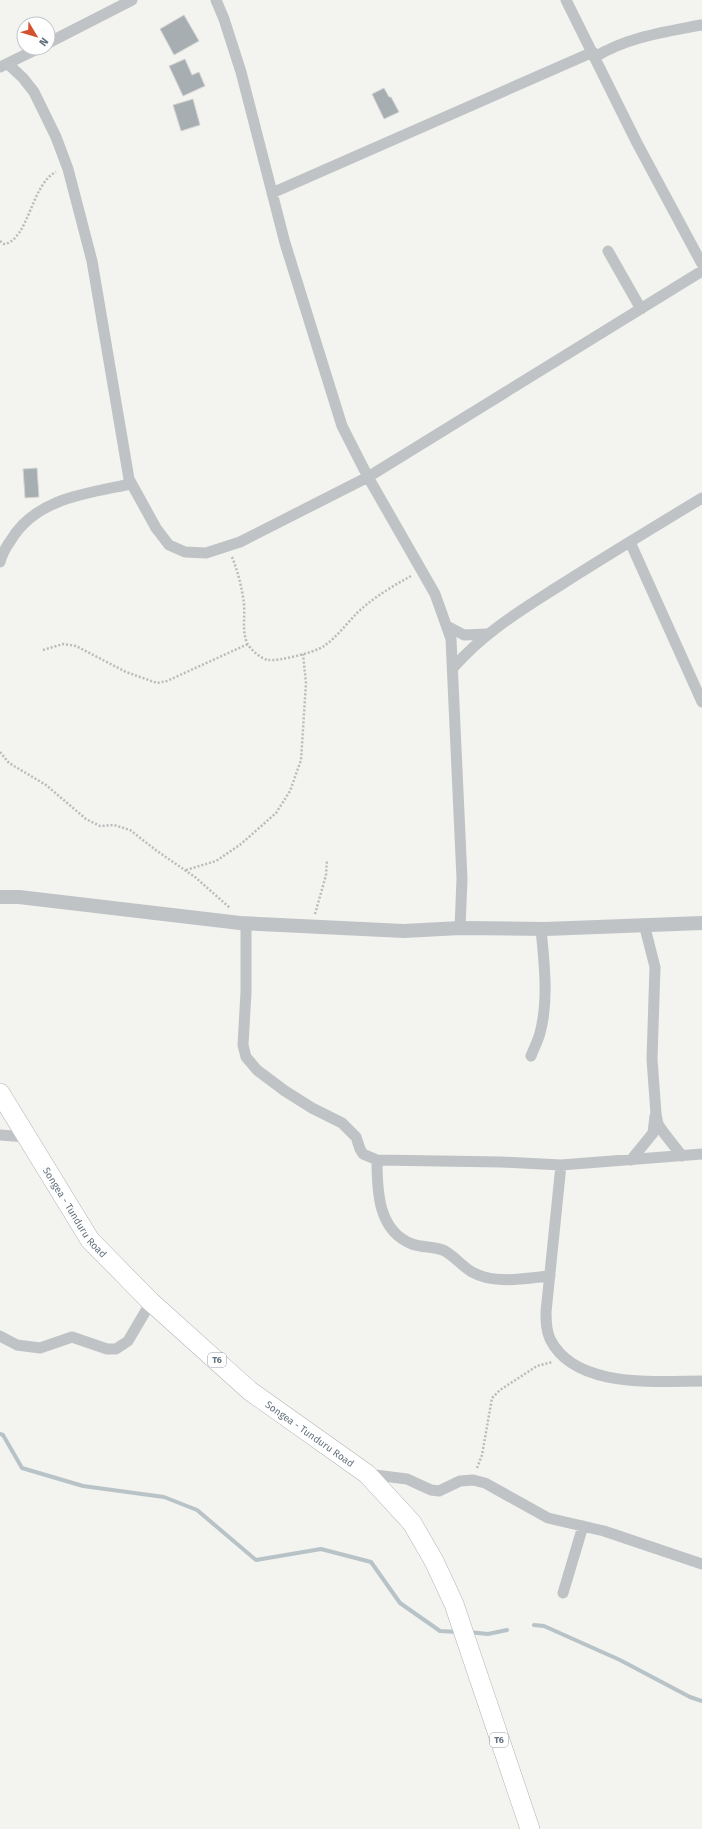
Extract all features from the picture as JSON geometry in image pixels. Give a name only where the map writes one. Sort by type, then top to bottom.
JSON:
[{"type":"highway","name":"Songea - Tunduru Road","points":[[0,1093],[90,1240],[152,1302],[250,1391],[366,1474],[412,1523],[434,1561],[454,1604],[530,1829]]},
{"type":"street","points":[[56,39],[132,0]]},
{"type":"street","points":[[216,0],[224,19],[241,72],[290,258],[342,426],[368,477],[435,594],[451,639],[462,879],[460,928]]},
{"type":"street","points":[[566,0],[637,143],[702,264]]},
{"type":"street","points":[[272,193],[362,155],[468,106],[594,54],[628,42],[665,32],[701,26]]},
{"type":"street","points":[[4,65],[23,56]]},
{"type":"street","points":[[4,65],[24,78],[34,92],[56,137],[68,168],[92,261],[129,479],[156,528],[170,545],[185,552],[206,553],[240,542],[368,477],[702,271]]},
{"type":"street","points":[[608,251],[641,309]]},
{"type":"street","points":[[0,562],[1,556],[14,535],[27,521],[46,508],[74,496],[131,484]]},
{"type":"street","points":[[453,668],[473,646],[487,634],[630,542],[702,498]]},
{"type":"street","points":[[630,542],[702,702]]},
{"type":"street","points":[[447,626],[464,635],[487,634]]},
{"type":"street","points":[[0,897],[19,897],[243,924],[404,931],[460,928],[541,928],[702,923]]},
{"type":"street","points":[[243,924],[246,992],[243,1045],[246,1057],[257,1070],[285,1091],[312,1108],[342,1123],[356,1137],[363,1154],[376,1160],[502,1162],[561,1165],[702,1154]]},
{"type":"street","points":[[644,924],[655,967],[652,1059],[656,1114],[658,1124],[682,1156]]},
{"type":"street","points":[[531,1056],[540,1033],[544,1003],[545,980],[541,928]]},
{"type":"street","points":[[631,1160],[653,1133],[656,1114]]},
{"type":"street","points":[[0,1135],[27,1137]]},
{"type":"street","points":[[376,1160],[377,1186],[384,1217],[394,1232],[404,1240],[415,1244],[440,1249],[472,1272],[483,1277],[500,1280],[550,1276]]},
{"type":"street","points":[[561,1165],[546,1312],[546,1328],[558,1351],[572,1364],[600,1376],[633,1380],[702,1381]]},
{"type":"street","points":[[0,1336],[16,1345],[40,1348],[72,1337],[107,1349],[116,1349],[128,1341],[152,1302]]},
{"type":"street","points":[[366,1474],[407,1479],[431,1490],[439,1491],[460,1481],[473,1480],[485,1483],[548,1518],[604,1531],[702,1564]]},
{"type":"street","points":[[563,1593],[583,1526]]},
{"type":"path","points":[[0,242],[6,244],[19,233],[45,180],[54,172],[68,168]]},
{"type":"path","points":[[227,546],[236,568],[240,584],[244,605],[243,630],[248,644],[256,654],[267,660],[303,654],[323,647],[334,638],[359,611],[388,589],[422,569]]},
{"type":"path","points":[[43,650],[63,644],[76,646],[113,666],[157,683],[167,681],[248,644]]},
{"type":"path","points":[[185,870],[216,861],[241,844],[276,813],[290,791],[301,760],[306,683],[303,654]]},
{"type":"path","points":[[0,752],[9,763],[46,785],[86,819],[100,826],[114,825],[130,830],[157,852],[210,888],[226,903],[243,924]]},
{"type":"path","points":[[312,926],[326,875],[327,860]]},
{"type":"path","points":[[473,1480],[482,1455],[492,1398],[500,1390],[538,1366],[565,1358]]},
{"type":"building","points":[[184,15],[199,41],[174,55],[160,29]]},
{"type":"building","points":[[185,59],[192,75],[199,72],[205,86],[183,96],[169,66]]},
{"type":"building","points":[[384,88],[399,112],[384,119],[372,94]]},
{"type":"building","points":[[193,99],[200,125],[181,131],[173,105]]},
{"type":"building","points":[[37,468],[39,497],[25,498],[23,469]]},
{"type":"waterway","points":[[0,1434],[3,1435],[22,1468],[83,1486],[164,1497],[197,1510],[256,1560],[321,1549],[371,1562],[400,1603],[440,1631],[458,1632]]},
{"type":"waterway","points":[[534,1625],[544,1626],[620,1660],[690,1697],[702,1701]]},
{"type":"waterway","points":[[468,1632],[488,1634],[507,1630]]}]
